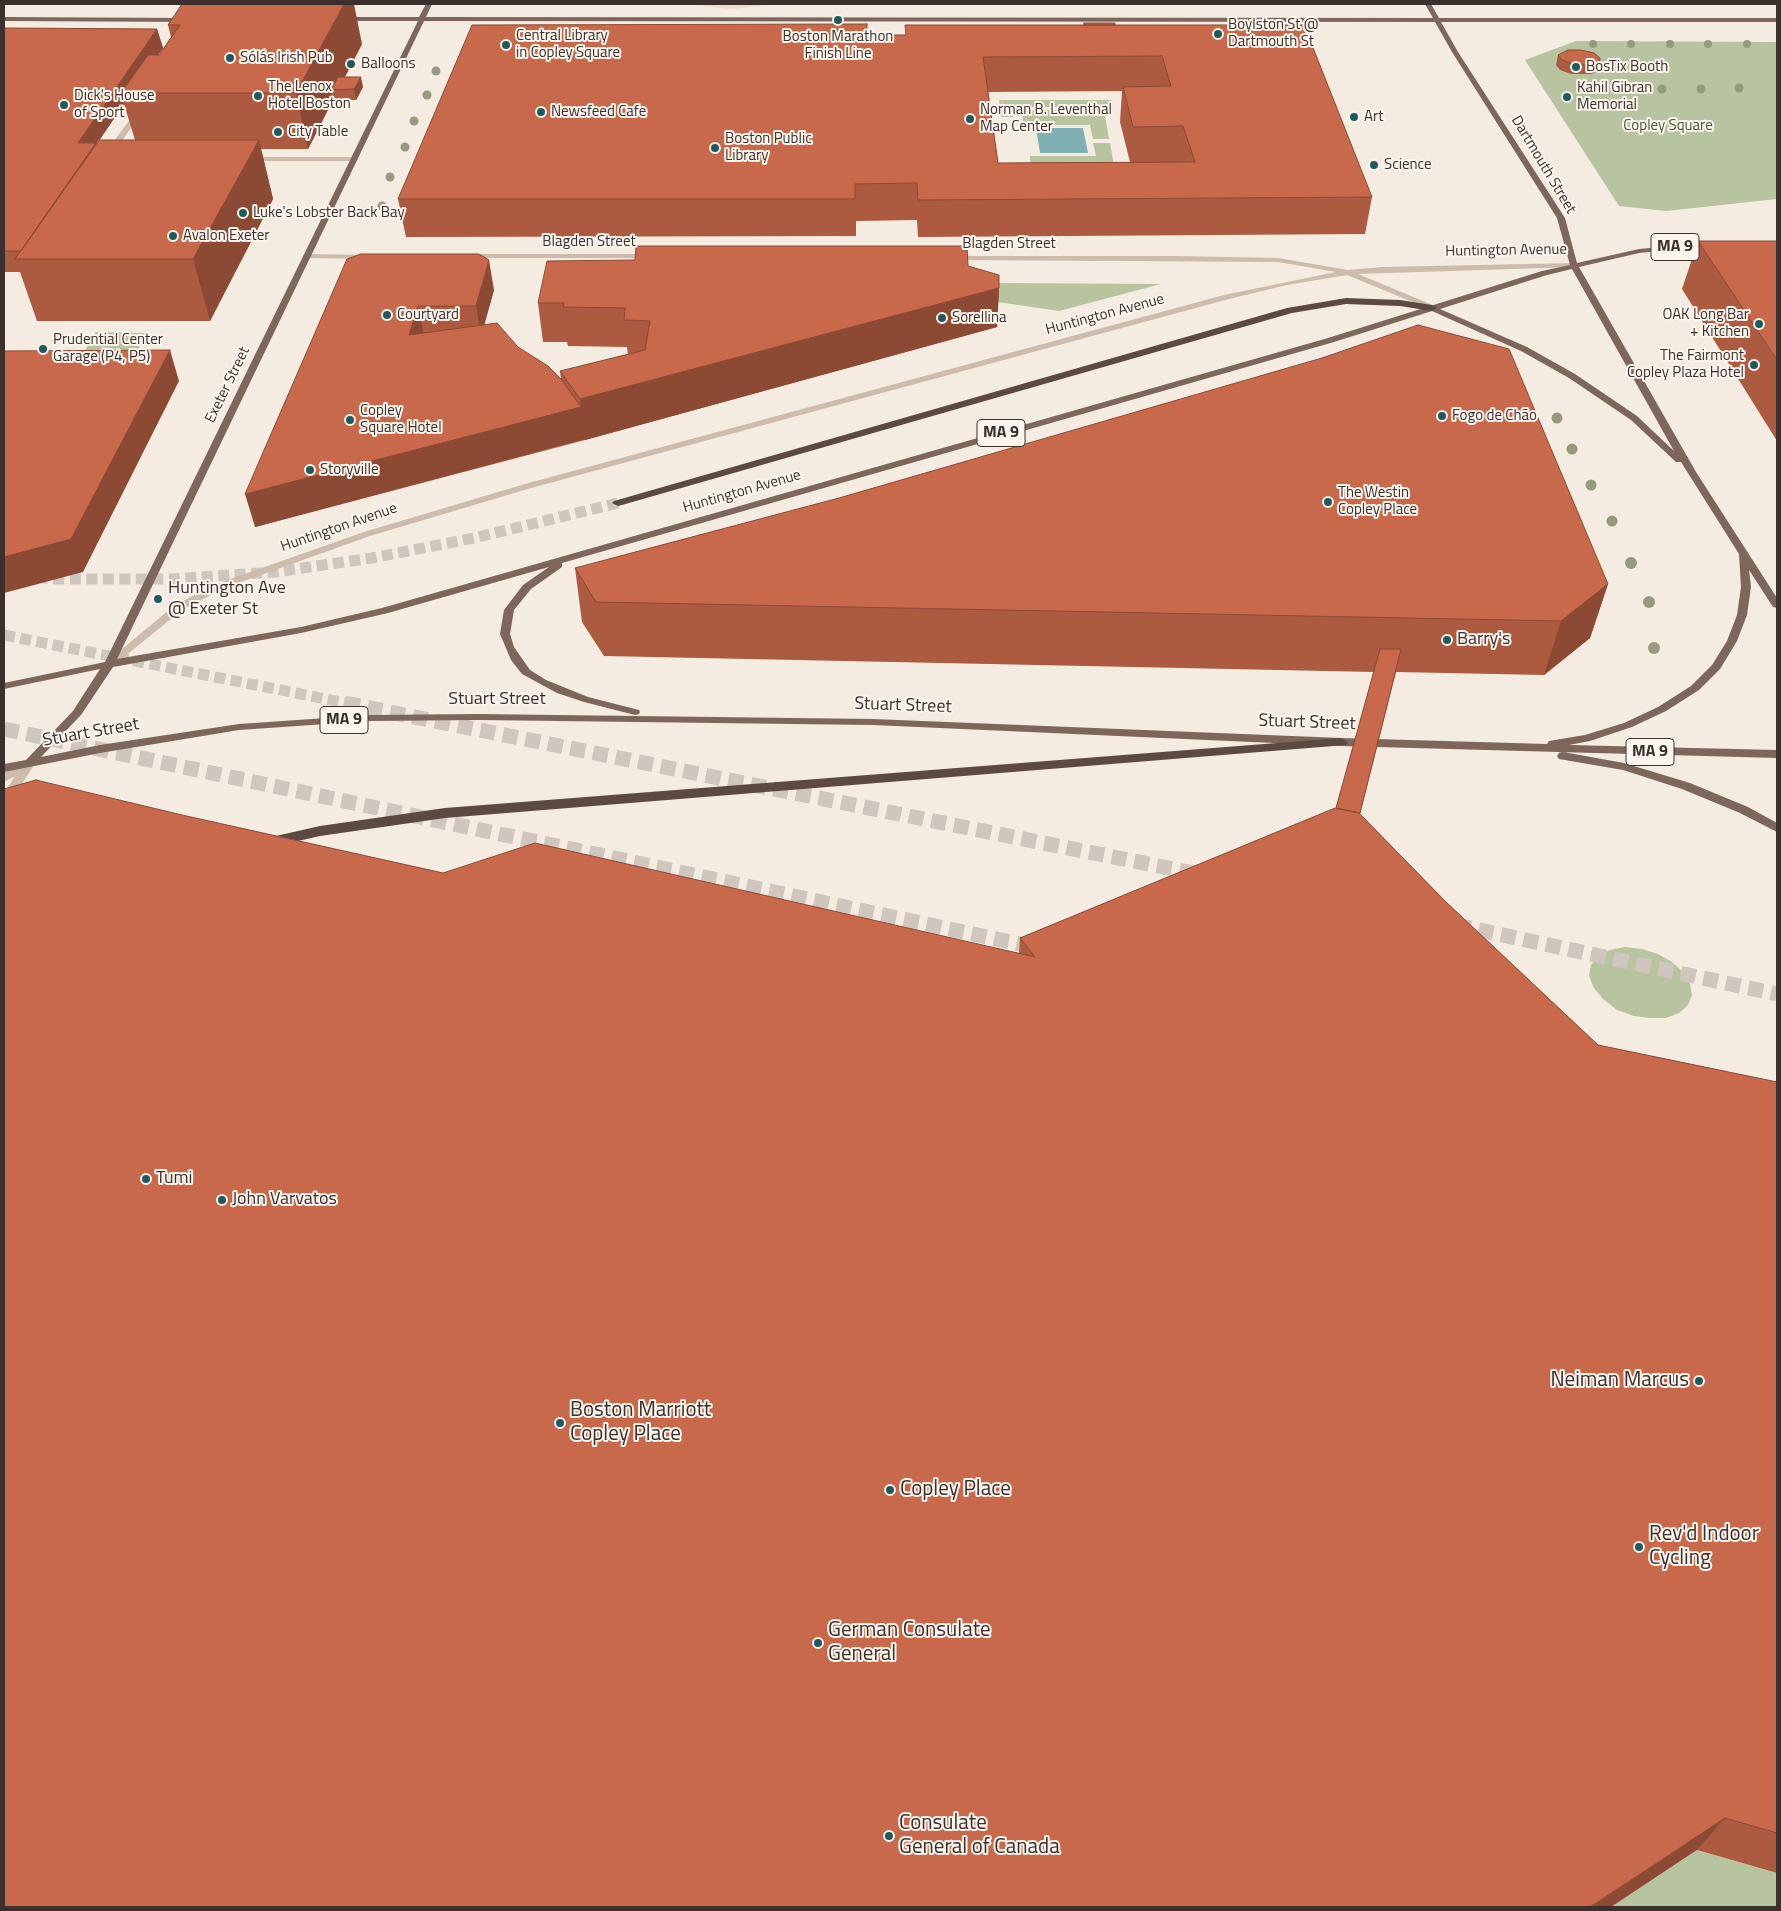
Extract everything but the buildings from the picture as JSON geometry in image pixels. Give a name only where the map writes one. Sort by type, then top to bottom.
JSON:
[{"type":"highway","points":[[618,503],[1291,310],[1346,301],[1400,303],[1432,308]]},
{"type":"highway","points":[[254,846],[320,831],[445,813],[1341,742]]},
{"type":"main road","name":"Exeter Street","points":[[30,762],[77,712],[109,664],[429,4]]},
{"type":"main road","name":"Dartmouth Street","points":[[1428,4],[1455,52],[1561,218],[1574,265],[1692,472],[1777,605]]},
{"type":"main road","points":[[329,19],[1777,20]]},
{"type":"main road","points":[[4,20],[196,20]]},
{"type":"main road","name":"MA 9","points":[[1574,265],[1656,248],[1719,244]]},
{"type":"main road","name":"Huntington Avenue","points":[[4,686],[109,664],[332,623],[570,558],[1331,340],[1574,265]]},
{"type":"main road","points":[[1432,308],[1524,349],[1572,376],[1634,418],[1692,472]]},
{"type":"main road","points":[[1524,749],[1586,738],[1628,725],[1662,709],[1695,688],[1716,667],[1732,641],[1742,615],[1746,587],[1743,552]]},
{"type":"main road","points":[[570,558],[527,587],[509,610],[505,634],[512,654],[526,672],[561,691],[609,706],[662,718]]},
{"type":"main road","name":"Stuart Street","points":[[30,762],[187,735],[294,722],[400,718],[662,718],[873,722],[1524,749],[1777,754]]},
{"type":"main road","points":[[1524,749],[1624,767],[1686,786],[1744,810],[1777,828]]},
{"type":"main road","name":"MA 9","points":[[4,768],[30,762]]},
{"type":"street","points":[[115,159],[105,159],[145,103]]},
{"type":"street","points":[[234,159],[354,159]]},
{"type":"street","points":[[307,256],[383,257]]},
{"type":"street","name":"Blagden Street","points":[[452,256],[660,256]]},
{"type":"street","name":"Blagden Street","points":[[945,258],[1237,259],[1306,264],[1348,272],[1432,308]]},
{"type":"street","name":"Huntington Avenue","points":[[109,664],[165,617],[208,592],[303,555],[500,493],[1227,297],[1287,283],[1348,272],[1415,267],[1574,265]]},
{"type":"street","points":[[4,778],[30,762]]},
{"type":"street","points":[[4,802],[30,762]]},
{"type":"green space","name":"Copley Square","points":[[1576,41],[1777,42],[1777,199],[1666,211],[1619,206],[1525,60]]},
{"type":"green space","points":[[999,100],[1111,100],[1113,107],[1012,107],[1013,117],[1001,117]]},
{"type":"green space","points":[[1022,110],[1104,110],[1109,139],[1093,139],[1090,125],[1032,125],[1032,129],[1024,129]]},
{"type":"green space","points":[[1093,143],[1110,143],[1115,171],[1031,171],[1030,156],[1096,156]]},
{"type":"green space","points":[[995,283],[1161,284],[1059,311],[998,302]]},
{"type":"green space","points":[[96,332],[147,333],[123,377],[69,377]]},
{"type":"green space","points":[[1625,947],[1642,949],[1658,954],[1672,962],[1683,972],[1690,984],[1692,995],[1688,1005],[1679,1013],[1666,1018],[1650,1018],[1634,1016],[1617,1010],[1603,999],[1594,988],[1589,976],[1591,965],[1599,955],[1610,950]]},
{"type":"green space","points":[[1697,1850],[1777,1873],[1777,1907],[1611,1907]]},
{"type":"shaded area","points":[[686,4],[774,4],[732,9]]},
{"type":"water","points":[[1036,128],[1083,128],[1088,153],[1040,153]]},
{"type":"tunnel","points":[[4,575],[57,579],[171,579],[275,572],[372,558],[474,538],[618,503]]},
{"type":"tunnel","points":[[4,635],[351,704]]},
{"type":"tunnel","points":[[345,703],[1203,875]]},
{"type":"tunnel","points":[[4,729],[1039,948]]},
{"type":"tunnel","points":[[1456,925],[1777,994]]},
{"type":"place","name":"Boston Marathon Finish Line","points":[[838,20]]},
{"type":"place","name":"Boylston St @ Dartmouth St","points":[[1218,34]]},
{"type":"place","name":"Central Library in Copley Square","points":[[506,45]]},
{"type":"place","name":"Sólás Irish Pub","points":[[230,58]]},
{"type":"place","name":"Balloons","points":[[351,64]]},
{"type":"place","name":"BosTix Booth","points":[[1576,67]]},
{"type":"place","name":"The Lenox Hotel Boston","points":[[258,96]]},
{"type":"place","name":"Kahil Gibran Memorial","points":[[1567,97]]},
{"type":"place","name":"Dick's House of Sport","points":[[64,105]]},
{"type":"place","name":"Newsfeed Cafe","points":[[541,112]]},
{"type":"place","name":"Art","points":[[1354,117]]},
{"type":"place","name":"Norman B. Leventhal Map Center","points":[[970,119]]},
{"type":"place","name":"City Table","points":[[278,132]]},
{"type":"place","name":"Boston Public Library","points":[[715,148]]},
{"type":"place","name":"Science","points":[[1374,165]]},
{"type":"place","name":"Luke's Lobster Back Bay","points":[[243,213]]},
{"type":"place","name":"Avalon Exeter","points":[[173,236]]},
{"type":"place","name":"Courtyard","points":[[387,315]]},
{"type":"place","name":"Sorellina","points":[[942,318]]},
{"type":"place","name":"OAK Long Bar + Kitchen","points":[[1759,324]]},
{"type":"place","name":"Prudential Center Garage (P4, P5)","points":[[43,349]]},
{"type":"place","name":"The Fairmont Copley Plaza Hotel","points":[[1754,365]]},
{"type":"place","name":"Fogo de Chão","points":[[1442,416]]},
{"type":"place","name":"Copley Square Hotel","points":[[350,420]]},
{"type":"place","name":"Storyville","points":[[310,470]]},
{"type":"place","name":"The Westin Copley Place","points":[[1328,502]]},
{"type":"place","name":"Huntington Ave @ Exeter St","points":[[158,599]]},
{"type":"place","name":"Barry's","points":[[1447,640]]},
{"type":"place","name":"Tumi","points":[[146,1179]]},
{"type":"place","name":"John Varvatos","points":[[222,1200]]},
{"type":"place","name":"Neiman Marcus","points":[[1699,1381]]},
{"type":"place","name":"Boston Marriott Copley Place","points":[[560,1423]]},
{"type":"place","name":"Copley Place","points":[[890,1490]]},
{"type":"place","name":"Rev'd Indoor Cycling","points":[[1639,1547]]},
{"type":"place","name":"German Consulate General","points":[[818,1643]]},
{"type":"place","name":"Consulate General of Canada","points":[[889,1836]]}]
